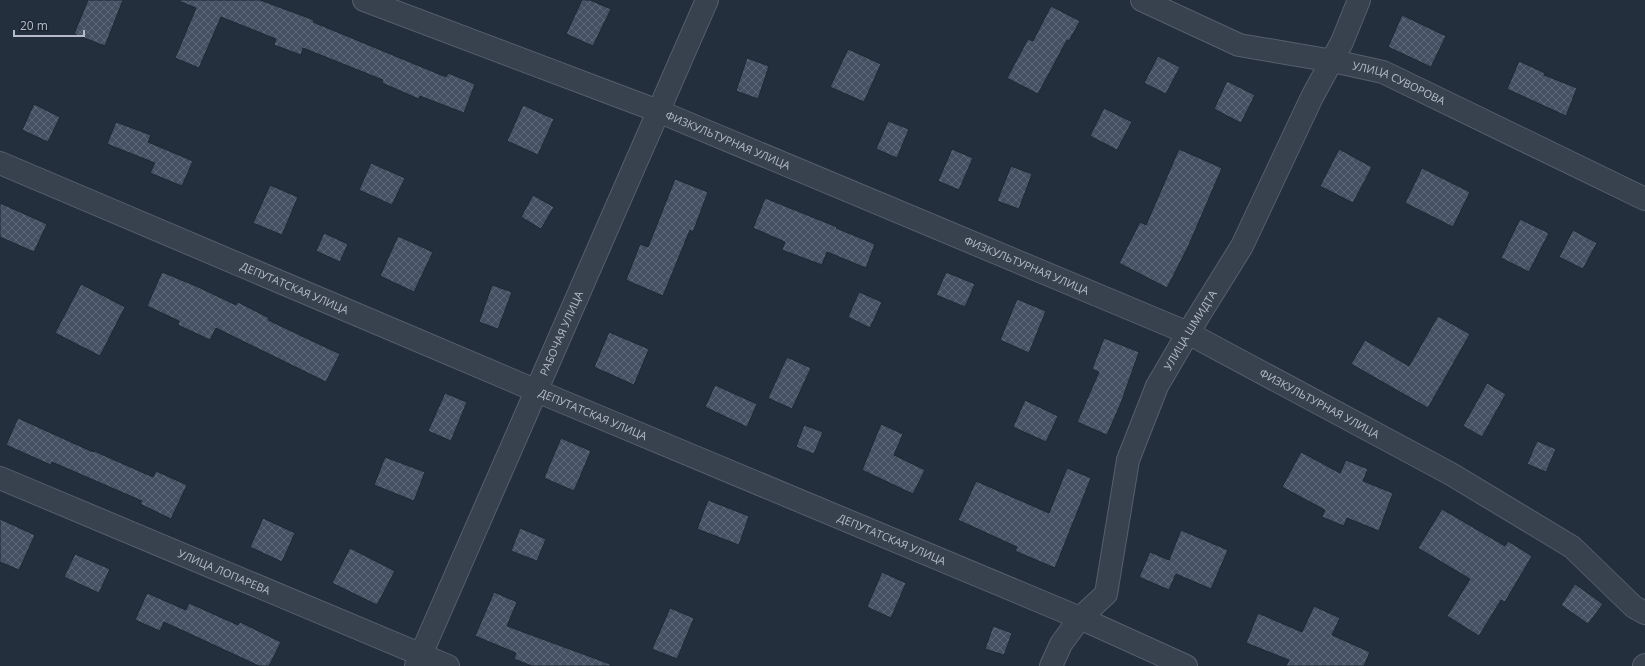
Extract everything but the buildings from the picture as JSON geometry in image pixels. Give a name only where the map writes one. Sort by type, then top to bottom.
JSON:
[{"type":"street","name":"ФИЗКУЛЬТУРНАЯ УЛИЦА","points":[[364,0],[658,111],[1188,333],[1452,474],[1572,547],[1634,606],[1645,613]]},
{"type":"street","name":"РАБОЧАЯ УЛИЦА","points":[[419,660],[707,0]]},
{"type":"street","name":"УЛИЦА СУВОРОВА","points":[[1142,0],[1239,45],[1333,61],[1383,72],[1645,199]]},
{"type":"street","name":"УЛИЦА ШМИДТА","points":[[1051,666],[1061,644],[1080,618],[1106,594],[1128,460],[1158,386],[1188,333],[1242,246],[1312,97],[1333,61],[1359,0]]},
{"type":"street","name":"ДЕПУТАТСКАЯ УЛИЦА","points":[[0,163],[537,391],[1080,618],[1186,666]]},
{"type":"street","name":"УЛИЦА ЛОПАРЕВА","points":[[0,478],[419,660],[448,666]]}]
